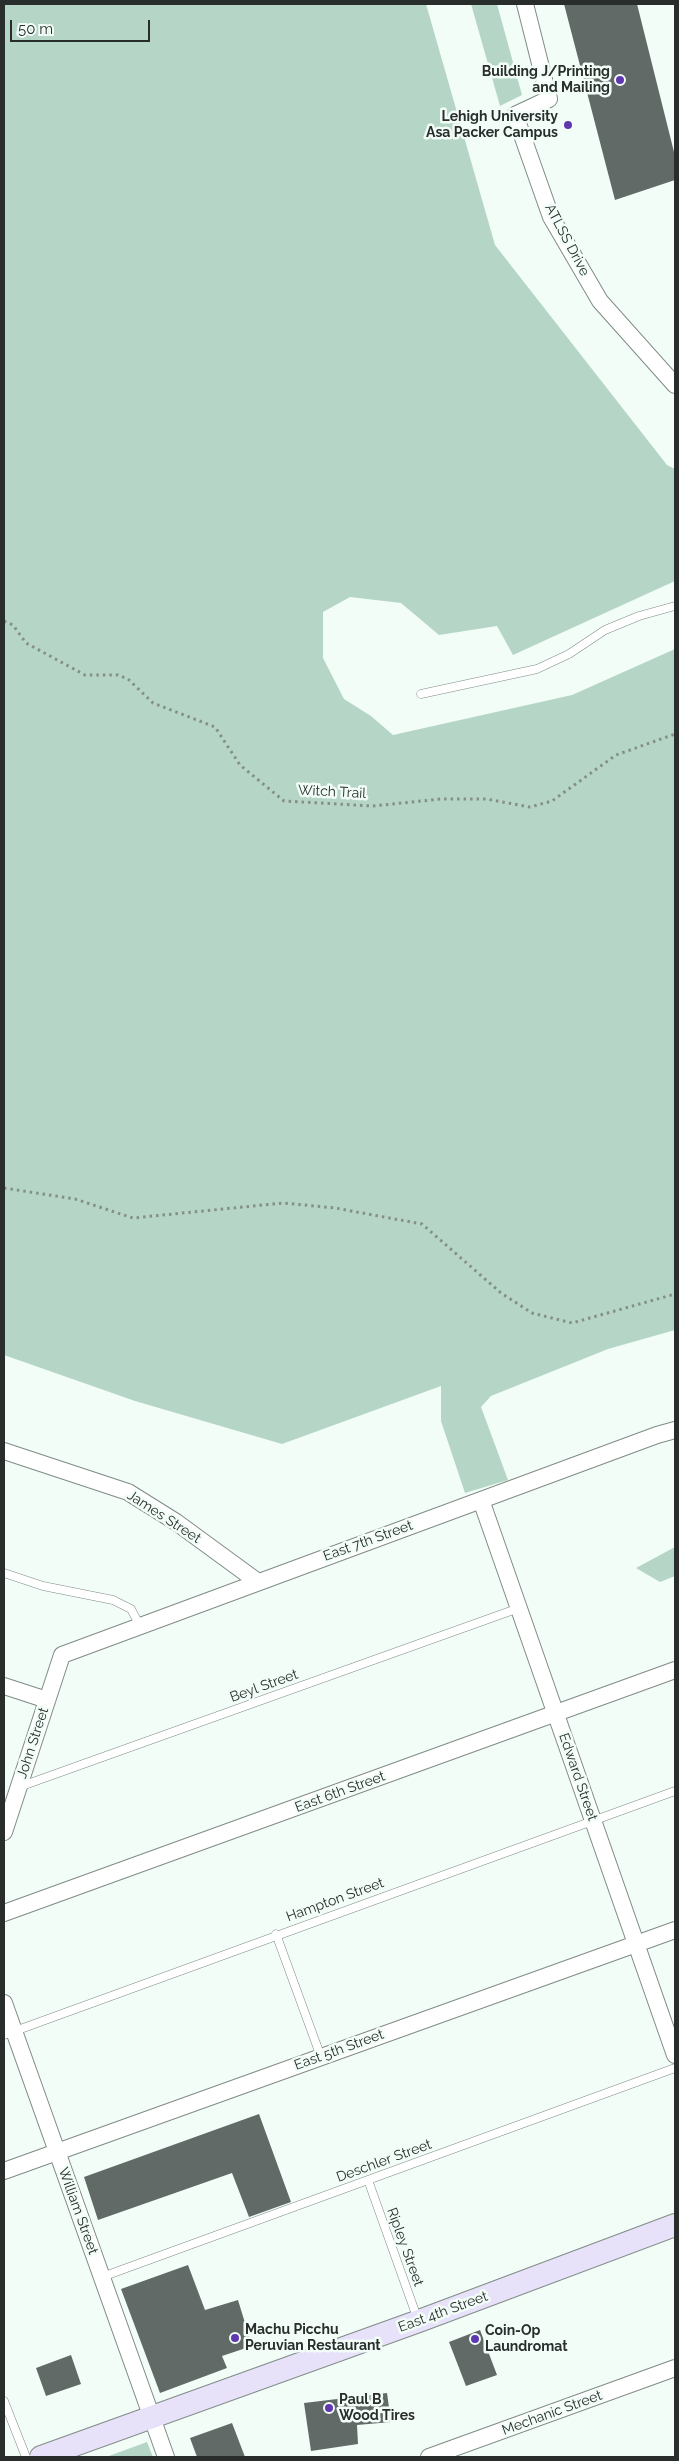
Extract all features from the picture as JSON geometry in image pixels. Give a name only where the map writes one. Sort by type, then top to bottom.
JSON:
[{"type":"main road","name":"East 4th Street","points":[[41,2457],[419,2322],[675,2225]]},
{"type":"street","name":"ATLSS Drive","points":[[526,4],[549,99],[515,115],[551,217],[600,301],[675,385]]},
{"type":"street","name":"East 7th Street","points":[[62,1655],[675,1430]]},
{"type":"street","name":"James Street","points":[[4,1451],[108,1484],[136,1497],[176,1522],[258,1582]]},
{"type":"street","name":"Edward Street","points":[[481,1500],[675,2055]]},
{"type":"street","name":"John Street","points":[[4,1832],[8,1806],[18,1788],[62,1655]]},
{"type":"street","name":"East 6th Street","points":[[4,1913],[675,1670]]},
{"type":"street","points":[[4,1686],[47,1700]]},
{"type":"street","name":"East 5th Street","points":[[4,2171],[675,1930]]},
{"type":"street","name":"William Street","points":[[4,2003],[9,2033],[57,2152],[166,2457]]},
{"type":"street","name":"Mechanic Street","points":[[430,2457],[675,2368]]},
{"type":"lane","points":[[421,694],[537,669],[569,654],[605,630],[638,616],[675,606]]},
{"type":"lane","points":[[4,1573],[44,1586],[113,1600],[130,1609],[140,1626]]},
{"type":"lane","name":"Beyl Street","points":[[18,1788],[519,1608]]},
{"type":"lane","name":"Hampton Street","points":[[9,2033],[276,1934],[675,1791]]},
{"type":"lane","points":[[276,1934],[321,2057]]},
{"type":"lane","name":"Deschler Street","points":[[102,2278],[675,2068]]},
{"type":"lane","name":"Ripley Street","points":[[368,2180],[419,2322]]},
{"type":"lane","points":[[4,2401],[26,2457]]},
{"type":"path","name":"Witch Trail","points":[[4,621],[13,625],[26,643],[85,675],[118,675],[128,680],[153,703],[215,727],[240,765],[284,801],[373,806],[440,799],[486,799],[530,807],[552,801],[616,755],[675,734]]},
{"type":"path","points":[[4,1188],[74,1199],[133,1218],[283,1203],[335,1208],[422,1224],[501,1293],[532,1312],[572,1323],[675,1294]]},
{"type":"green space","points":[[4,4],[426,4],[495,245],[667,465],[675,469],[675,581],[513,655],[497,626],[439,635],[401,603],[350,597],[323,612],[323,658],[344,699],[371,716],[393,735],[572,695],[675,649],[675,1330],[608,1349],[491,1396],[481,1407],[508,1480],[465,1493],[441,1421],[441,1386],[282,1444],[135,1401],[4,1355]]},
{"type":"green space","points":[[471,4],[497,4],[522,95],[500,106]]},
{"type":"green space","points":[[675,1547],[675,1576],[660,1582],[636,1568]]},
{"type":"green space","points":[[147,2442],[153,2457],[106,2457]]},
{"type":"building","name":"Building J/Printing and Mailing","points":[[564,4],[637,4],[675,156],[675,180],[615,200]]},
{"type":"building","points":[[259,2114],[291,2202],[249,2217],[232,2173],[98,2220],[84,2177]]},
{"type":"building","points":[[188,2265],[205,2310],[238,2300],[252,2346],[222,2356],[227,2368],[160,2393],[121,2289]]},
{"type":"building","points":[[480,2330],[497,2375],[466,2386],[449,2342]]},
{"type":"building","points":[[71,2355],[81,2384],[46,2396],[36,2368]]},
{"type":"building","points":[[387,2393],[391,2422],[357,2425],[358,2444],[311,2451],[304,2403]]},
{"type":"building","points":[[232,2423],[245,2457],[197,2457],[190,2438]]},
{"type":"place","name":"Building J/Printing and Mailing","points":[[620,80]]},
{"type":"place","name":"Lehigh University Asa Packer Campus","points":[[568,125]]},
{"type":"place","name":"Machu Picchu Peruvian Restaurant","points":[[235,2338]]},
{"type":"place","name":"Coin-Op Laundromat","points":[[475,2339]]},
{"type":"place","name":"Paul B Wood Tires","points":[[329,2408]]}]
